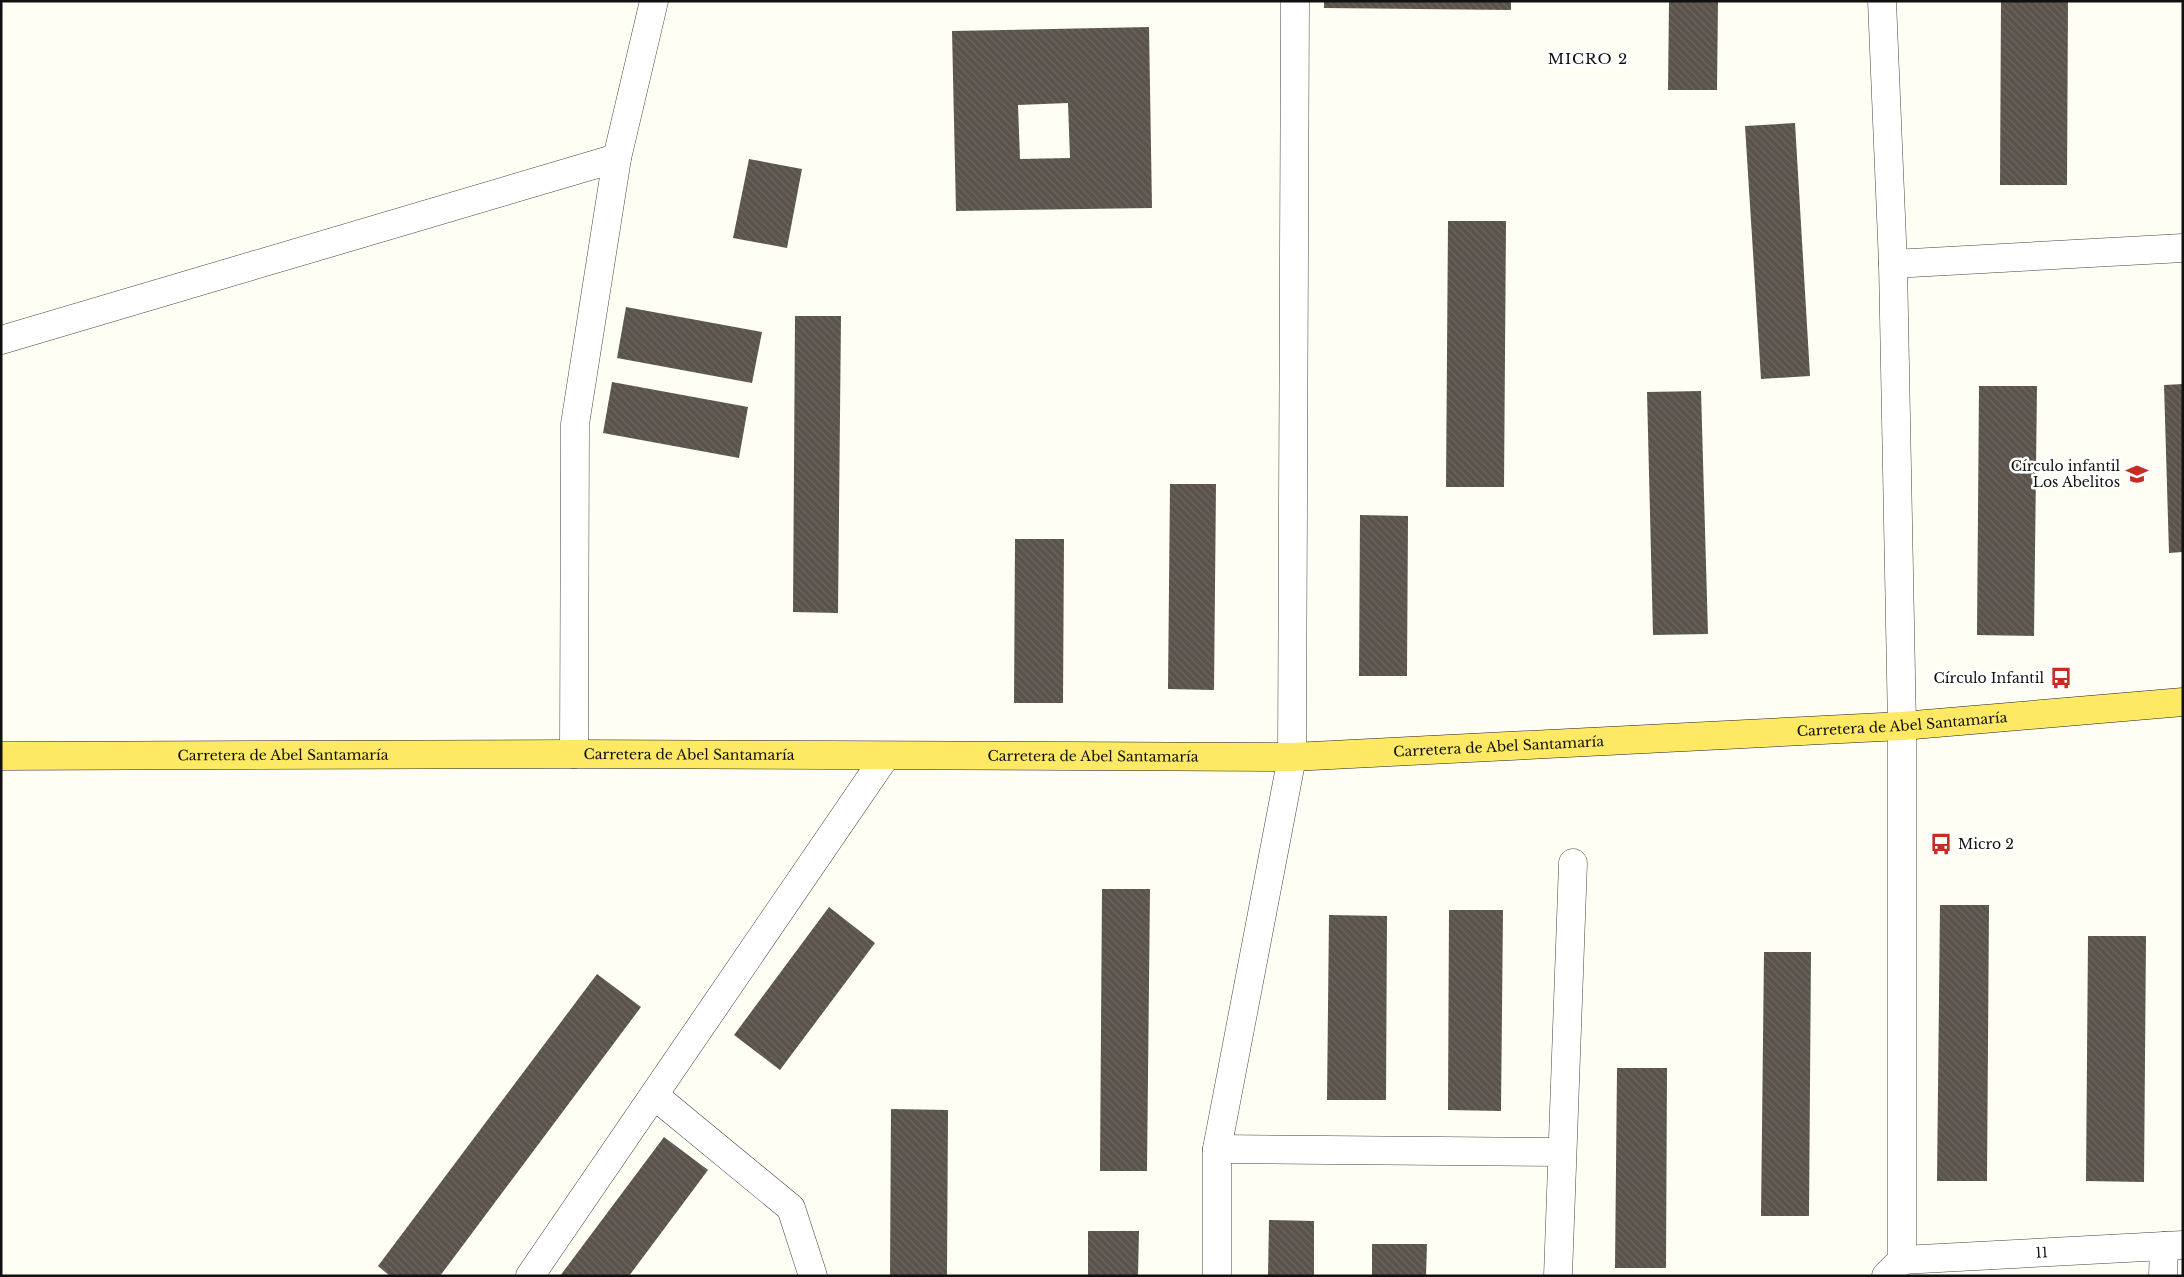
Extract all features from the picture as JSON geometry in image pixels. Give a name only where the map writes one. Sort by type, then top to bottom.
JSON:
[{"type":"main road","name":"Carretera de Abel Santamaría","points":[[1,756],[574,754],[1292,756],[1902,726],[2183,702]]},
{"type":"street","points":[[574,754],[575,424],[617,158],[654,1]]},
{"type":"street","points":[[1217,1276],[1217,1150],[1292,756],[1295,1]]},
{"type":"street","points":[[1882,1],[1893,264],[1902,726],[1894,1268]]},
{"type":"street","points":[[1,340],[617,158]]},
{"type":"street","points":[[1893,264],[2183,248]]},
{"type":"street","points":[[530,1276],[655,1096],[885,756]]},
{"type":"street","points":[[1558,1276],[1573,863]]},
{"type":"street","points":[[655,1096],[790,1208],[812,1276]]},
{"type":"street","points":[[1217,1150],[1562,1152]]},
{"type":"street","points":[[2163,1276],[2173,1245]]},
{"type":"street","name":"11","points":[[1894,1268],[2173,1245]]},
{"type":"building","points":[[1324,1],[1511,1],[1511,10],[1324,8]]},
{"type":"building","points":[[1669,1],[1718,1],[1717,90],[1668,90]]},
{"type":"building","points":[[2001,1],[2068,1],[2067,185],[2000,185]]},
{"type":"building","points":[[1149,27],[1152,208],[956,211],[952,31]],"holes":[[[1068,103],[1070,158],[1020,159],[1018,105]]]},
{"type":"building","points":[[1795,123],[1810,376],[1761,379],[1745,126]]},
{"type":"building","points":[[749,159],[802,169],[787,248],[733,238]]},
{"type":"building","points":[[1448,221],[1506,221],[1504,487],[1446,487]]},
{"type":"building","points":[[626,307],[762,332],[752,383],[617,358]]},
{"type":"building","points":[[795,316],[841,316],[838,613],[793,612]]},
{"type":"building","points":[[612,382],[748,407],[739,458],[603,433]]},
{"type":"building","points":[[2183,384],[2183,552],[2169,553],[2164,385]]},
{"type":"building","points":[[1979,386],[2037,386],[2034,636],[1977,635]]},
{"type":"building","points":[[1701,391],[1708,634],[1653,635],[1647,392]]},
{"type":"building","points":[[1170,484],[1216,484],[1214,690],[1168,689]]},
{"type":"building","points":[[1360,515],[1408,516],[1407,676],[1359,676]]},
{"type":"building","points":[[1015,539],[1064,539],[1063,703],[1014,703]]},
{"type":"building","points":[[1102,889],[1150,889],[1147,1171],[1100,1171]]},
{"type":"building","points":[[1940,905],[1989,905],[1987,1181],[1937,1181]]},
{"type":"building","points":[[829,907],[875,943],[780,1070],[734,1035]]},
{"type":"building","points":[[1449,910],[1503,910],[1501,1111],[1448,1110]]},
{"type":"building","points":[[1329,915],[1387,916],[1386,1100],[1327,1100]]},
{"type":"building","points":[[2088,936],[2146,936],[2144,1182],[2086,1181]]},
{"type":"building","points":[[1764,952],[1811,952],[1809,1216],[1761,1216]]},
{"type":"building","points":[[597,974],[641,1007],[440,1276],[390,1276],[378,1266]]},
{"type":"building","points":[[1617,1068],[1667,1068],[1666,1268],[1615,1268]]},
{"type":"building","points":[[891,1109],[948,1110],[947,1276],[890,1276]]},
{"type":"building","points":[[664,1137],[708,1170],[629,1276],[560,1276]]},
{"type":"building","points":[[1269,1220],[1314,1221],[1314,1276],[1268,1276]]},
{"type":"building","points":[[1088,1231],[1139,1231],[1138,1276],[1088,1276]]},
{"type":"building","points":[[1372,1244],[1427,1244],[1426,1276],[1372,1276]]},
{"type":"place","name":"Círculo infantil Los Abelitos","points":[[2137,474]]},
{"type":"place","name":"Círculo Infantil","points":[[2061,678]]},
{"type":"place","name":"Micro 2","points":[[1941,844]]},
{"type":"district","name":"MICRO 2","points":[[1588,58]]}]
